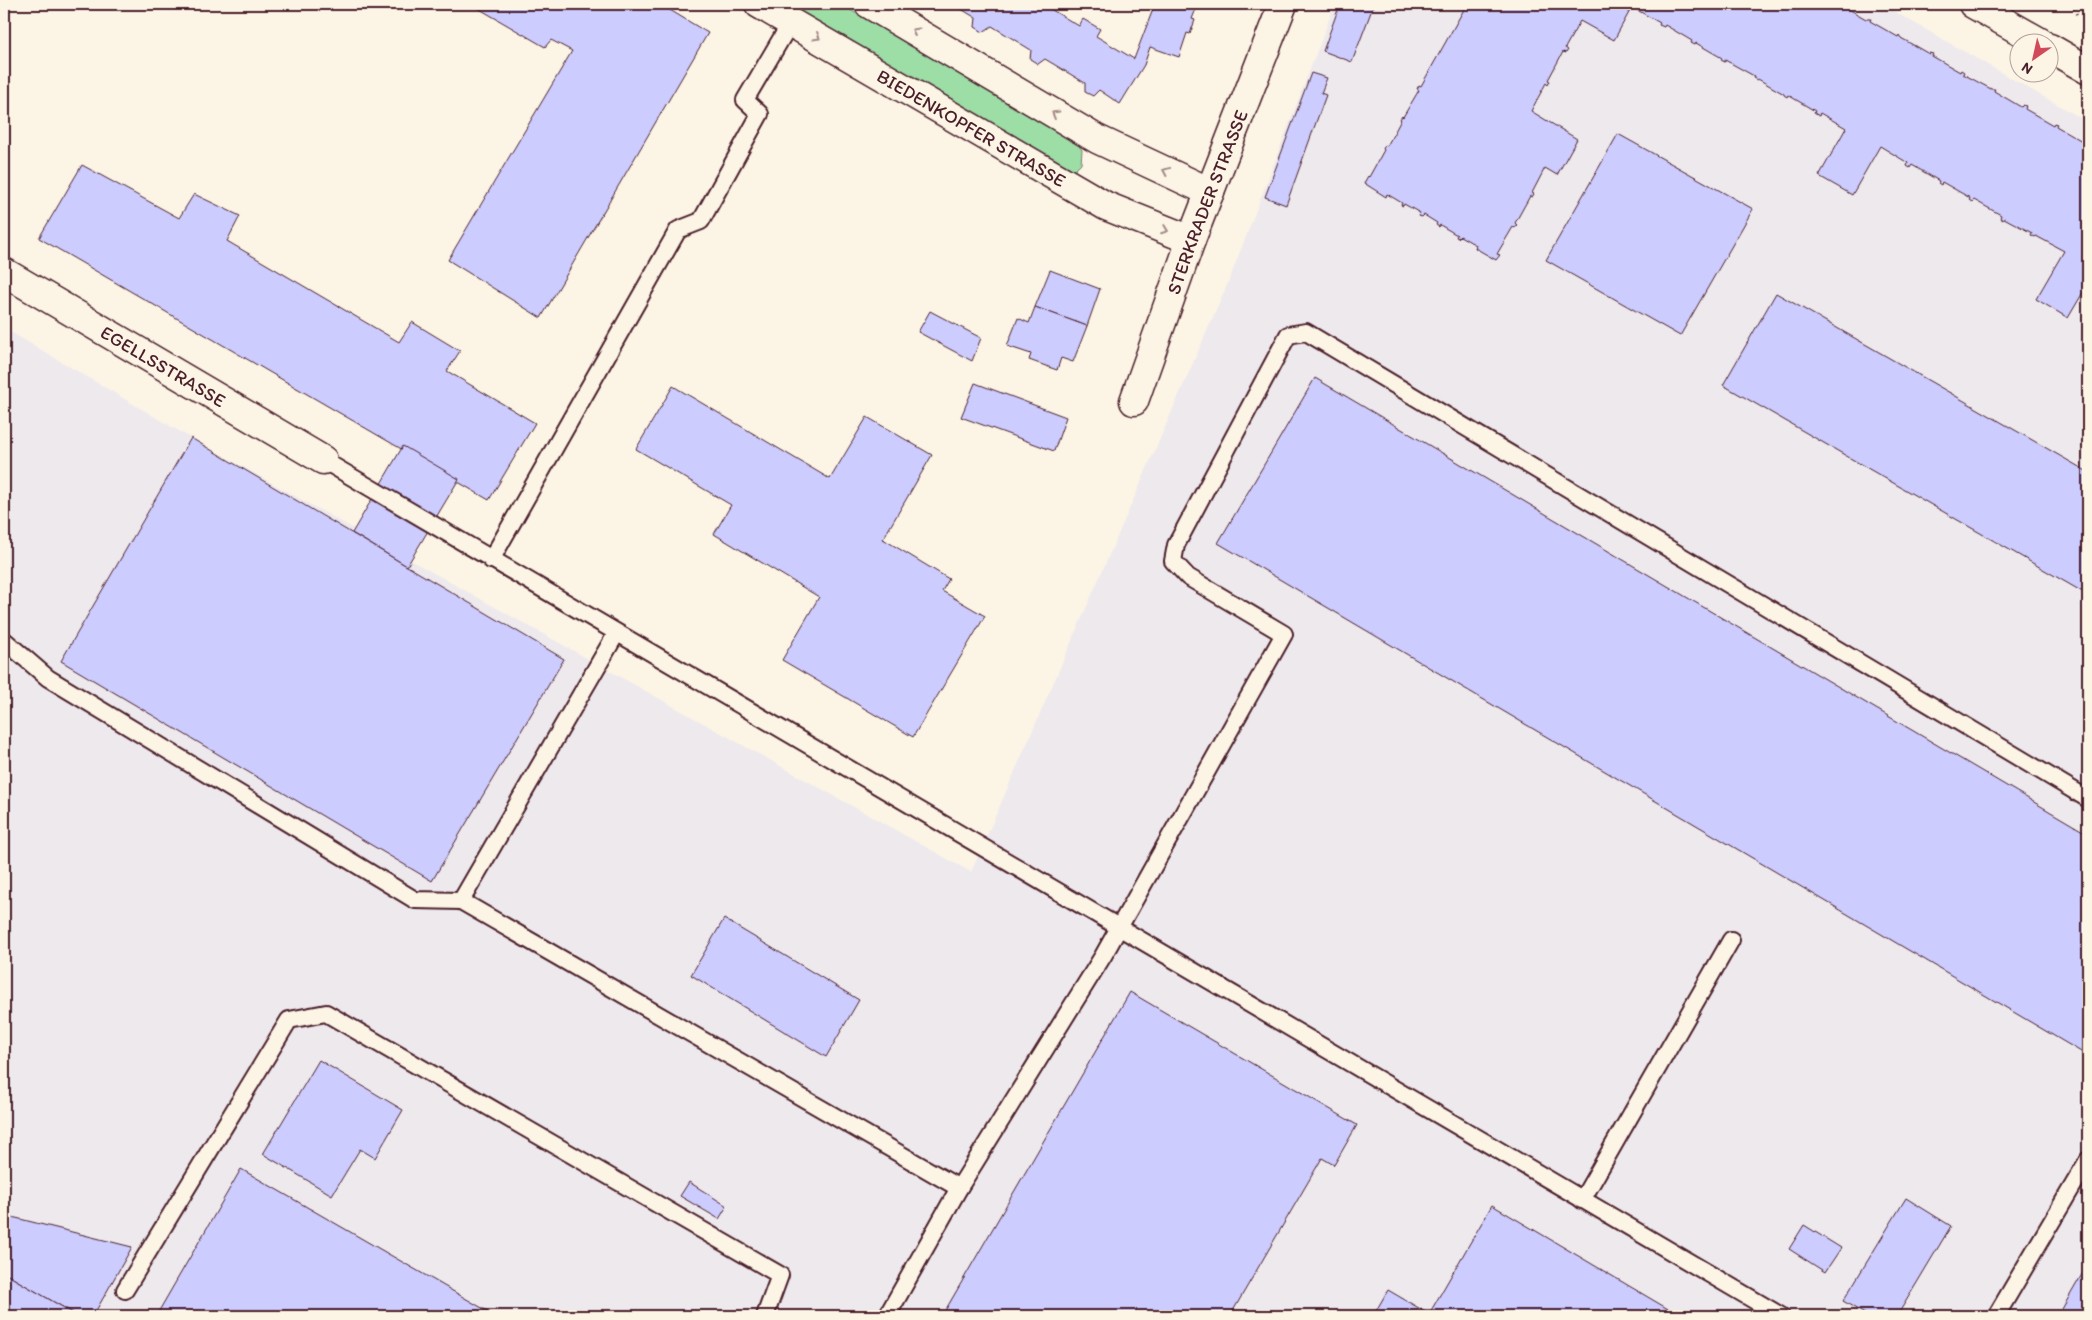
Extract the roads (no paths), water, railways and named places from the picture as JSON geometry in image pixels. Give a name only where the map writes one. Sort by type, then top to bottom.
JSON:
[{"type":"street","name":"BIEDENKOPFER STRASSE","points":[[759,4],[1106,206],[1191,240]]},
{"type":"street","points":[[869,4],[1097,139],[1210,192]]},
{"type":"street","name":"STERKRADER STRASSE","points":[[1134,401],[1191,240],[1283,4]]},
{"type":"street","points":[[1973,4],[2022,32]]},
{"type":"street","points":[[2060,54],[2088,70]]},
{"type":"street","name":"EGELLSSTRASSE","points":[[4,272],[323,460]]},
{"type":"lane","points":[[491,560],[678,230],[701,221],[706,213],[760,114],[745,100],[791,22]]},
{"type":"lane","points":[[887,1316],[959,1188],[1103,956],[1284,634],[1188,577],[1173,561],[1176,544],[1288,335],[1306,332],[2088,799]]},
{"type":"lane","points":[[323,460],[616,634],[1781,1316]]},
{"type":"lane","points":[[461,901],[616,634]]},
{"type":"lane","points":[[4,640],[48,678],[414,900],[461,901],[959,1188]]},
{"type":"lane","points":[[1582,1200],[1731,940]]},
{"type":"lane","points":[[124,1290],[289,1020],[326,1013],[780,1275],[765,1316]]},
{"type":"lane","points":[[1996,1316],[2088,1160]]}]
